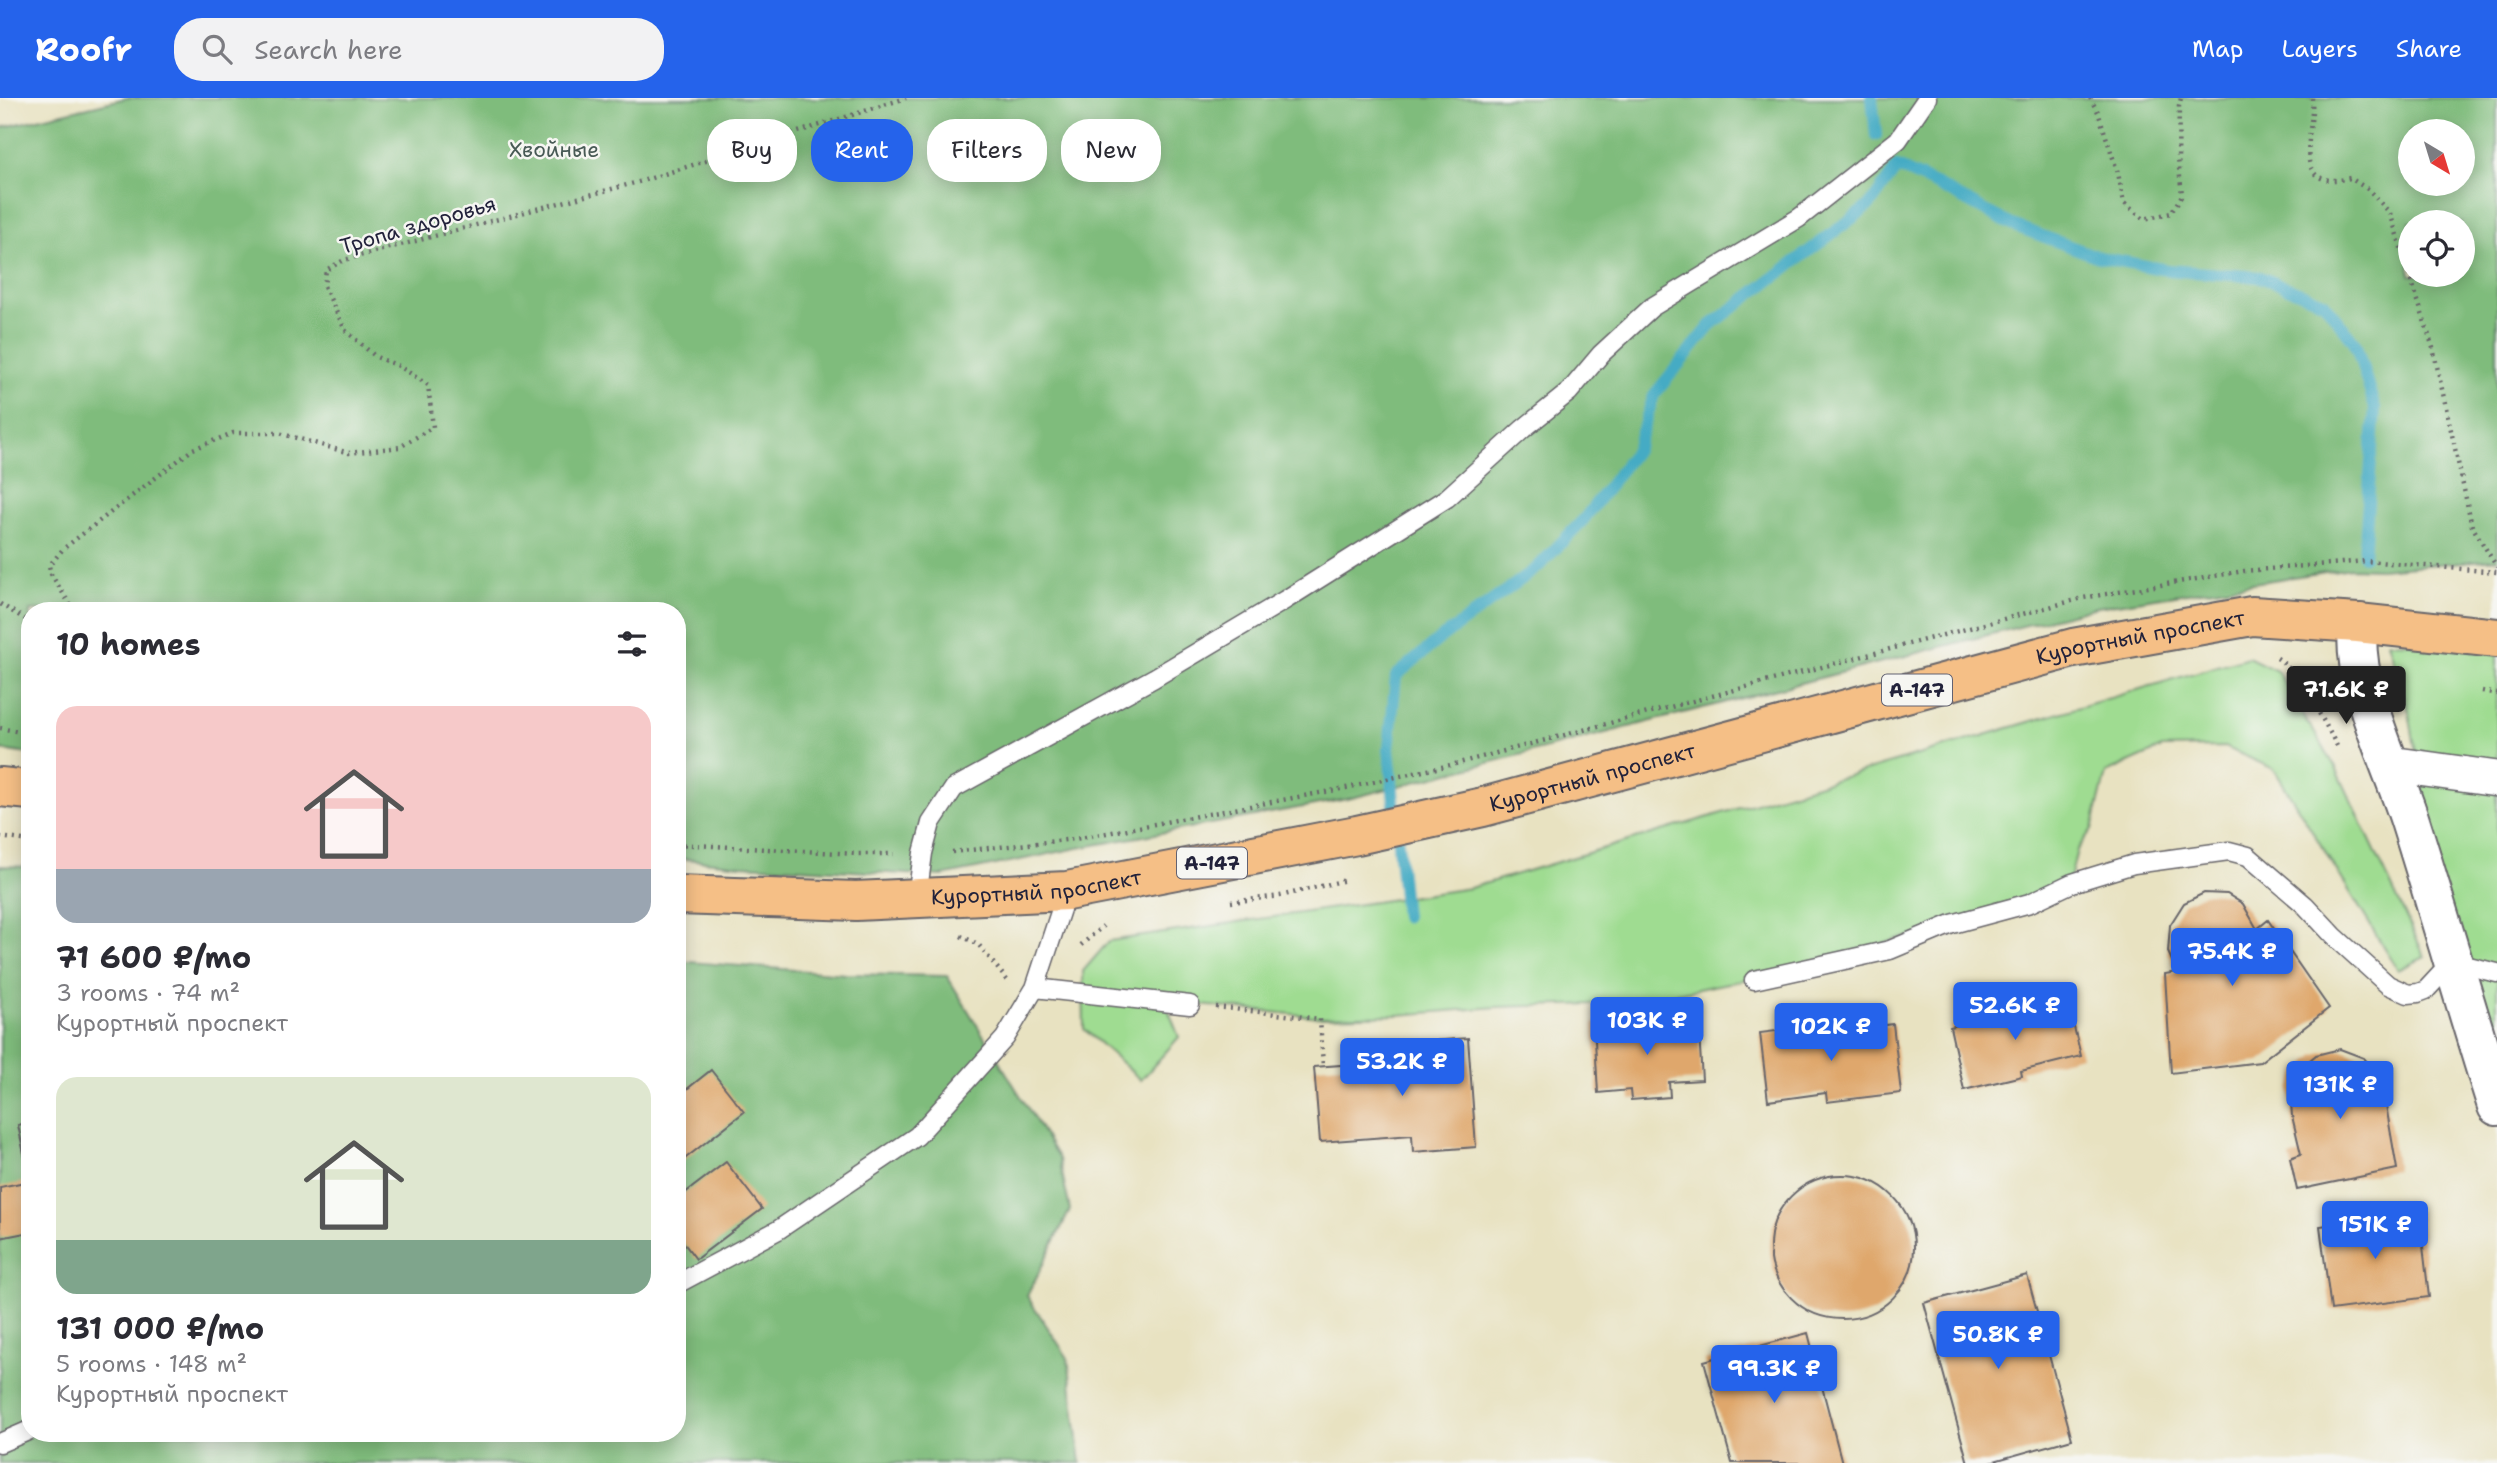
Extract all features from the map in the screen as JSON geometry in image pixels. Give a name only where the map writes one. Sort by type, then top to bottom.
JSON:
[{"type":"main road","name":"Курортный проспект","points":[[686,895],[856,901],[1067,891],[1357,835],[1483,807],[2073,648],[2252,616],[2358,623],[2497,638]]},
{"type":"main road","points":[[0,786],[21,789]]},
{"type":"street","points":[[2358,623],[2356,645],[2367,695],[2410,819],[2497,1106]]},
{"type":"street","points":[[2390,764],[2497,779]]},
{"type":"lane","points":[[917,898],[923,853],[931,823],[954,788],[1154,678],[1285,600],[1447,498],[1523,429],[1569,392],[1601,354],[1652,307],[1810,209],[1898,140],[1927,98]]},
{"type":"lane","points":[[1754,980],[1890,950],[1952,924],[2030,903],[2072,883],[2134,864],[2229,851],[2248,856],[2305,905],[2334,936],[2388,985],[2408,994],[2418,993],[2426,990],[2452,962],[2497,972]]},
{"type":"lane","points":[[686,1279],[778,1230],[917,1136],[1005,1038],[1036,985],[1067,891]]},
{"type":"lane","points":[[1036,985],[1190,1005]]},
{"type":"lane","points":[[0,1443],[21,1434]]},
{"type":"path","name":"Тропа здоровья","points":[[68,602],[49,566],[63,549],[194,449],[233,433],[279,433],[349,453],[400,447],[433,427],[428,385],[399,366],[376,357],[345,330],[324,286],[326,270],[344,260],[642,181],[906,98]]},
{"type":"path","points":[[2090,98],[2098,112],[2118,173],[2124,203],[2144,219],[2171,213],[2182,195],[2178,159],[2181,98]]},
{"type":"path","points":[[2312,98],[2314,114],[2308,142],[2309,166],[2318,177],[2333,182],[2350,178],[2370,190],[2390,213],[2433,348],[2472,526],[2497,567]]},
{"type":"path","points":[[0,604],[21,617]]},
{"type":"path","points":[[2275,657],[2283,662],[2305,691],[2343,758]]},
{"type":"path","points":[[2482,691],[2497,694]]},
{"type":"path","points":[[0,728],[21,732]]},
{"type":"path","points":[[686,845],[857,855],[981,851],[1075,839],[1346,788],[1455,764]]},
{"type":"path","points":[[0,837],[21,840]]},
{"type":"path","points":[[1228,903],[1280,896],[1350,879]]},
{"type":"path","points":[[1005,979],[1036,985],[1050,982],[1060,976],[1080,946],[1109,923]]},
{"type":"path","points":[[1190,1005],[1320,1018],[1323,1067]]},
{"type":"green space","name":"Хвойные","points":[[126,98],[2497,98],[2497,559],[2380,569],[2351,568],[2097,607],[1348,799],[1078,848],[942,876],[741,865],[686,859],[686,602],[21,602],[21,753],[0,750],[0,128]]},
{"type":"green space","points":[[2388,642],[2497,644],[2497,1103],[2452,962],[2409,712]]},
{"type":"green space","points":[[2248,657],[2277,671],[2336,768],[2425,957],[2398,970],[2274,769],[2225,747],[2162,748],[2106,773],[2092,829],[2077,850],[2069,883],[1949,926],[1752,978],[1629,1003],[1497,1007],[1398,1015],[1321,1017],[1166,1004],[1179,1037],[1141,1080],[1084,1029],[1083,971],[1109,941],[1470,888]]},
{"type":"green space","points":[[0,866],[21,867],[21,1442],[686,1442],[686,962],[846,974],[947,976],[1059,1159],[1070,1210],[1027,1296],[1068,1358],[1081,1463],[0,1463]]},
{"type":"building","points":[[2204,893],[2227,894],[2243,904],[2257,929],[2268,920],[2329,1008],[2260,1062],[2171,1073],[2165,974],[2177,972],[2168,952],[2170,925],[2184,903]]},
{"type":"building","points":[[2066,994],[2081,1056],[2021,1071],[2022,1076],[1964,1090],[1950,1027],[2007,1013],[2006,1008]]},
{"type":"building","points":[[1698,1016],[1702,1080],[1669,1082],[1670,1097],[1631,1100],[1630,1090],[1598,1093],[1594,1023],[1626,1021],[1626,1031],[1661,1029],[1660,1019]]},
{"type":"building","points":[[1832,1024],[1833,1032],[1893,1024],[1901,1093],[1827,1102],[1826,1093],[1768,1101],[1760,1033]]},
{"type":"building","points":[[1468,1038],[1476,1147],[1413,1152],[1412,1135],[1320,1142],[1314,1067],[1410,1060],[1408,1043]]},
{"type":"building","points":[[2340,1049],[2364,1058],[2377,1073],[2384,1094],[2397,1169],[2297,1190],[2290,1158],[2301,1154],[2292,1116],[2290,1089],[2298,1070],[2316,1055]]},
{"type":"building","points":[[711,1070],[744,1112],[686,1158],[686,1090]]},
{"type":"building","points":[[726,1162],[762,1209],[696,1259],[686,1246],[686,1192]]},
{"type":"building","points":[[1842,1175],[1869,1181],[1893,1196],[1908,1220],[1914,1247],[1908,1274],[1893,1298],[1869,1313],[1842,1319],[1815,1313],[1791,1298],[1776,1274],[1770,1247],[1776,1220],[1791,1196],[1815,1181]]},
{"type":"building","points":[[21,1183],[21,1234],[0,1238],[0,1187]]},
{"type":"building","points":[[2419,1212],[2429,1297],[2331,1310],[2320,1226]]},
{"type":"building","points":[[2027,1275],[2072,1439],[1987,1463],[1968,1463],[1924,1303]]},
{"type":"building","points":[[1808,1333],[1842,1463],[1732,1463],[1704,1361]]},
{"type":"waterway","points":[[1872,98],[1876,135]]},
{"type":"waterway","points":[[1405,917],[1389,749],[1396,676],[1437,641],[1537,568],[1584,519],[1636,450],[1654,395],[1711,325],[1870,205],[1897,167],[2012,225],[2099,257],[2167,270],[2260,277],[2324,302],[2355,343],[2375,408],[2364,556]]}]
